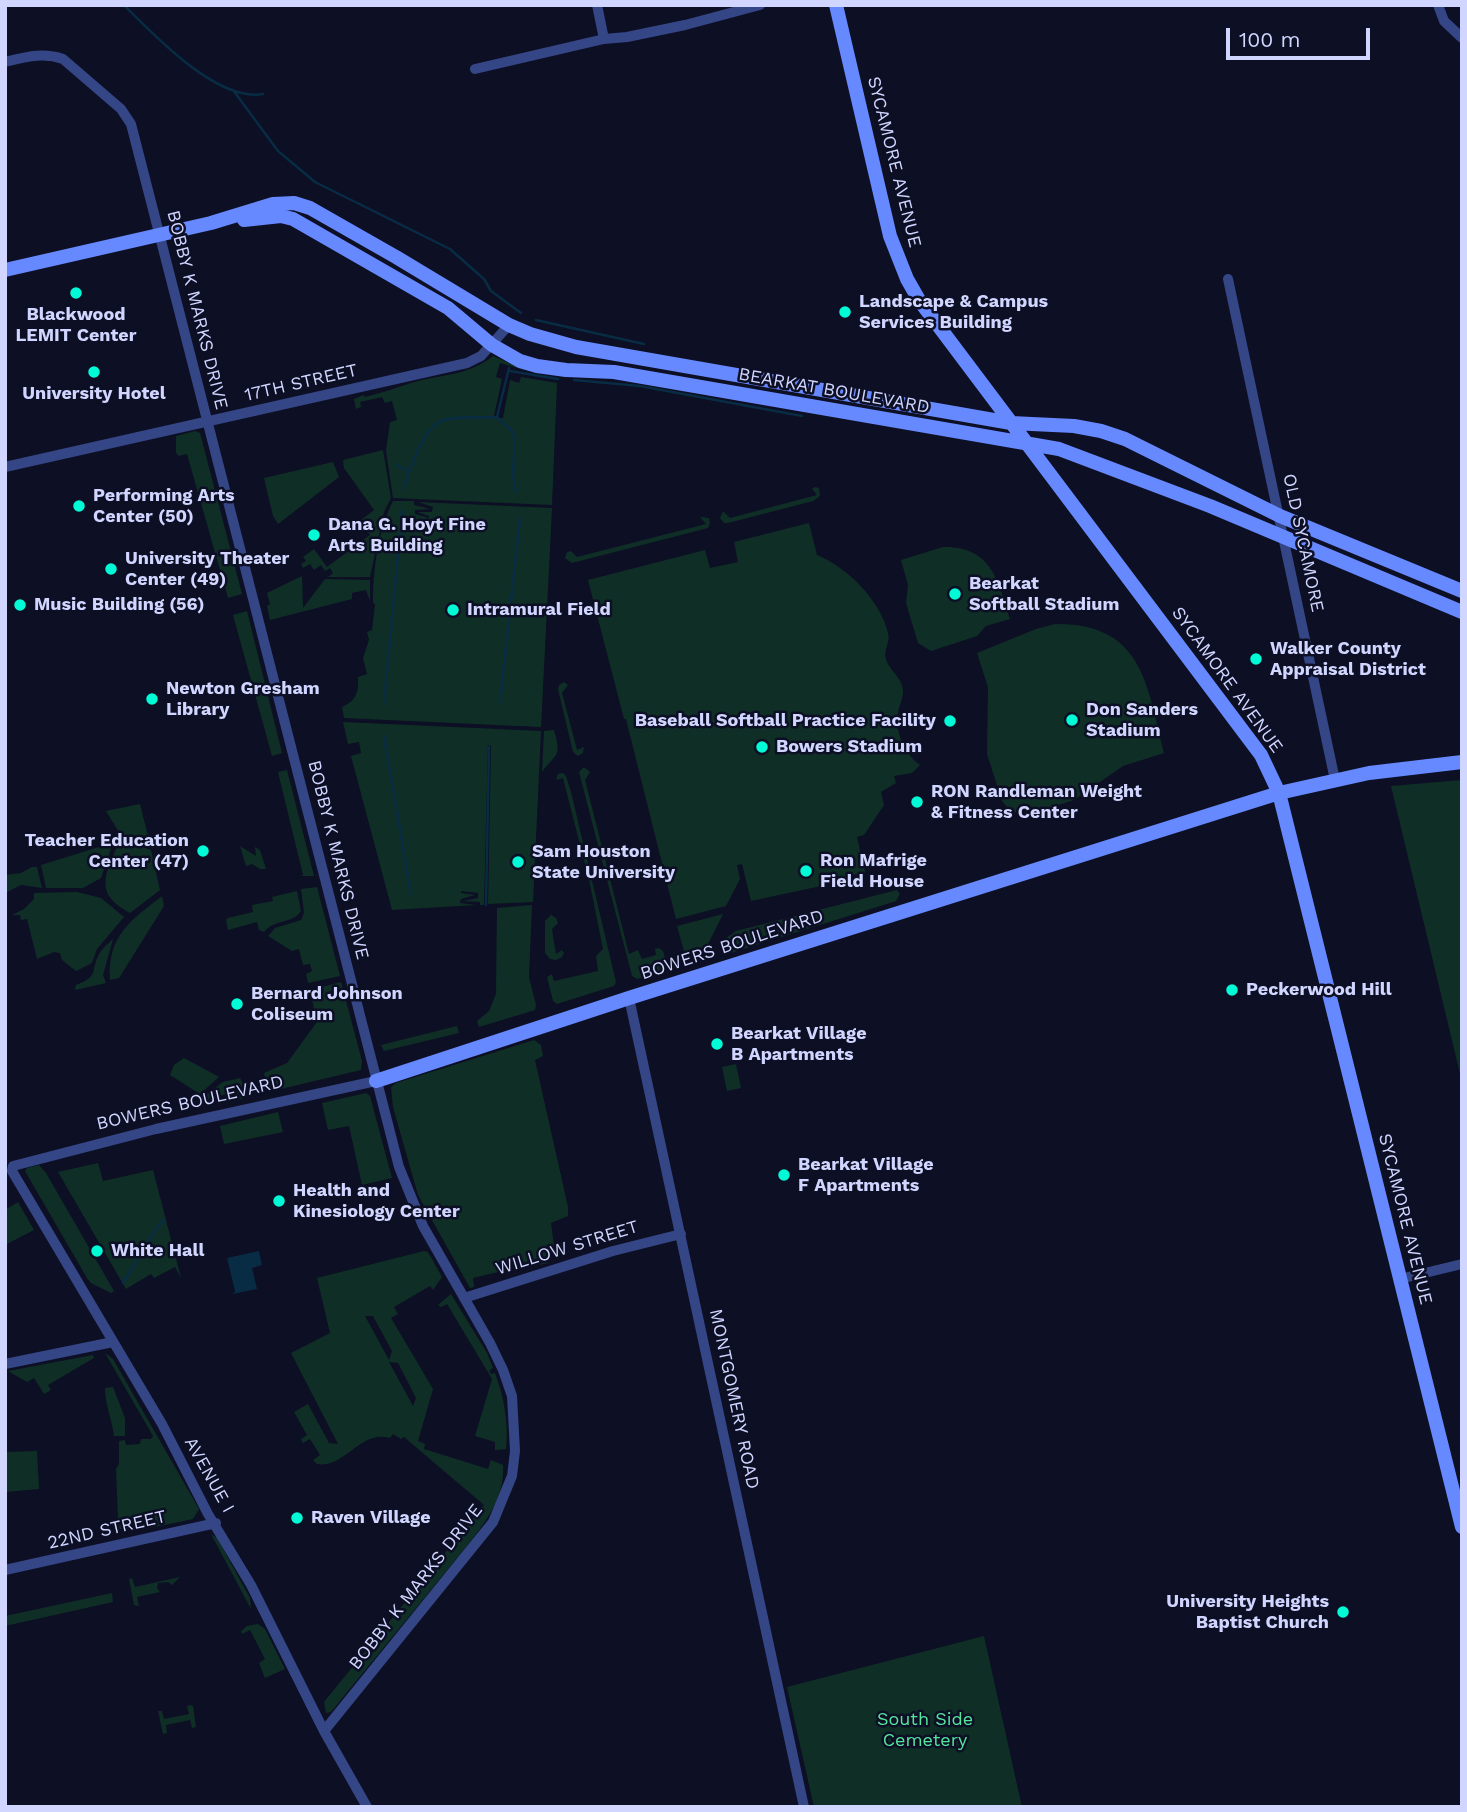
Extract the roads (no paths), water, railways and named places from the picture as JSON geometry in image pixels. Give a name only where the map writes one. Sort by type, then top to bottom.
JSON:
[{"type":"street","points":[[597,5],[604,39]]},
{"type":"street","points":[[475,69],[604,39],[685,25],[760,5]]},
{"type":"street","name":"SYCAMORE AVENUE","points":[[836,5],[890,236],[898,259],[919,300],[1261,755],[1279,793],[1462,1527]]},
{"type":"street","points":[[1438,5],[1444,21],[1462,38]]},
{"type":"street","name":"BOBBY K MARKS DRIVE","points":[[5,62],[38,55],[52,55],[64,60],[121,109],[131,124],[399,1167],[423,1226],[490,1343],[512,1396],[515,1451],[512,1476],[503,1502],[486,1532],[324,1731]]},
{"type":"street","name":"BEARKAT BOULEVARD","points":[[5,270],[159,236],[273,204],[294,203],[310,208],[509,325],[530,334],[576,347],[1011,423],[1074,426],[1113,435],[1148,449],[1280,516],[1462,591]]},
{"type":"street","name":"BEARKAT BOULEVARD","points":[[211,223],[281,216],[293,219],[448,308],[492,345],[520,361],[537,366],[614,372],[1059,449],[1284,536],[1462,612]]},
{"type":"street","name":"OLD SYCAMORE","points":[[1228,279],[1335,780]]},
{"type":"street","name":"17TH STREET","points":[[5,467],[467,363],[481,356],[509,325]]},
{"type":"street","name":"BOWERS BOULEVARD","points":[[13,1166],[156,1129],[376,1081],[629,998],[1279,793],[1398,768],[1462,762]]},
{"type":"street","name":"MONTGOMERY ROAD","points":[[629,998],[804,1807]]},
{"type":"street","name":"AVENUE I","points":[[13,1166],[12,1171],[162,1424],[208,1514],[216,1523],[251,1585],[324,1731],[367,1807]]},
{"type":"street","name":"WILLOW STREET","points":[[464,1298],[613,1251],[681,1234]]},
{"type":"street","points":[[1400,1279],[1462,1264]]},
{"type":"street","points":[[5,1364],[113,1342]]},
{"type":"street","name":"22ND STREET","points":[[5,1570],[216,1523]]},
{"type":"water","points":[[259,1251],[262,1265],[252,1268],[257,1289],[233,1294],[235,1291],[227,1258]]},
{"type":"waterway","points":[[124,5],[169,49],[207,78],[245,94],[263,94]]},
{"type":"waterway","points":[[233,90],[278,151],[315,182],[450,249],[484,279],[491,291],[521,313]]},
{"type":"waterway","points":[[536,320],[644,344]]},
{"type":"waterway","points":[[497,417],[509,368]]},
{"type":"waterway","points":[[510,371],[558,379]]},
{"type":"waterway","points":[[574,380],[640,386],[802,416]]},
{"type":"waterway","points":[[404,489],[418,451],[435,425],[452,418],[497,417],[512,431],[515,438],[513,475],[516,492]]},
{"type":"waterway","points":[[396,465],[408,471]]},
{"type":"waterway","points":[[384,704],[402,511]]},
{"type":"waterway","points":[[500,702],[520,518]]},
{"type":"waterway","points":[[384,736],[411,894]]},
{"type":"waterway","points":[[486,905],[489,747]]},
{"type":"waterway","points":[[123,1283],[164,1220]]},
{"type":"place","name":"Blackwood LEMIT Center","points":[[76,293]]},
{"type":"place","name":"Landscape & Campus Services Building","points":[[845,312]]},
{"type":"place","name":"University Hotel","points":[[94,372]]},
{"type":"place","name":"Performing Arts Center (50)","points":[[79,506]]},
{"type":"place","name":"Dana G. Hoyt Fine Arts Building","points":[[314,535]]},
{"type":"place","name":"University Theater Center (49)","points":[[111,569]]},
{"type":"place","name":"Bearkat Softball Stadium","points":[[955,594]]},
{"type":"place","name":"Music Building (56)","points":[[20,605]]},
{"type":"place","name":"Intramural Field","points":[[453,610]]},
{"type":"place","name":"Walker County Appraisal District","points":[[1256,659]]},
{"type":"place","name":"Newton Gresham Library","points":[[152,699]]},
{"type":"place","name":"Don Sanders Stadium","points":[[1072,720]]},
{"type":"place","name":"Baseball Softball Practice Facility","points":[[950,721]]},
{"type":"place","name":"Bowers Stadium","points":[[762,747]]},
{"type":"place","name":"RON Randleman Weight & Fitness Center","points":[[917,802]]},
{"type":"place","name":"Teacher Education Center (47)","points":[[203,851]]},
{"type":"place","name":"Sam Houston State University","points":[[518,862]]},
{"type":"place","name":"Ron Mafrige Field House","points":[[806,871]]},
{"type":"place","name":"Peckerwood Hill","points":[[1232,990]]},
{"type":"place","name":"Bernard Johnson Coliseum","points":[[237,1004]]},
{"type":"place","name":"Bearkat Village B Apartments","points":[[717,1044]]},
{"type":"place","name":"Bearkat Village F Apartments","points":[[784,1175]]},
{"type":"place","name":"Health and Kinesiology Center","points":[[279,1201]]},
{"type":"place","name":"White Hall","points":[[97,1251]]},
{"type":"place","name":"Raven Village","points":[[297,1518]]},
{"type":"place","name":"University Heights Baptist Church","points":[[1343,1612]]},
{"type":"park label","name":"South Side Cemetery","points":[[925,1730]]}]
